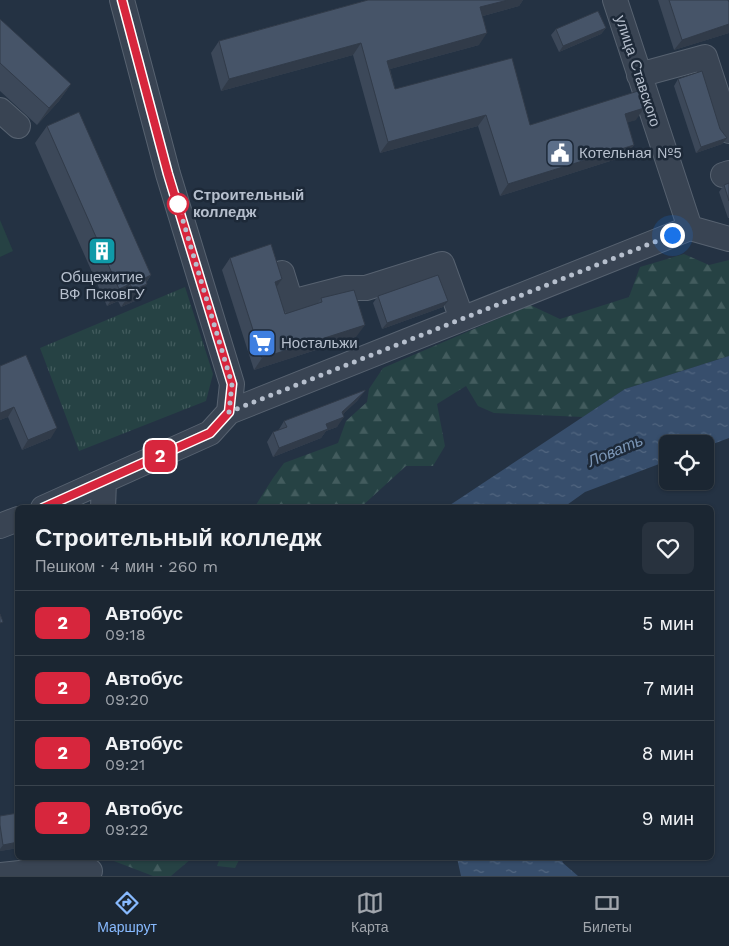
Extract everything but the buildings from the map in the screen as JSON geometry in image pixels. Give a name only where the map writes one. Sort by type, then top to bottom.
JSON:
[{"type":"street","points":[[122,0],[168,174],[232,384],[229,412]]},
{"type":"street","name":"улица Ставского","points":[[615,0],[690,228]]},
{"type":"street","points":[[640,75],[705,57],[729,131]]},
{"type":"street","points":[[0,110],[18,126]]},
{"type":"street","points":[[50,505],[210,433],[229,412],[690,228],[729,239]]},
{"type":"street","points":[[282,273],[291,302],[345,288],[366,288],[442,264],[462,319]]},
{"type":"street","points":[[103,505],[104,481]]},
{"type":"street","points":[[0,526],[15,520]]},
{"type":"street","points":[[0,875],[90,868]]},
{"type":"green space","points":[[0,220],[13,251],[0,257]]},
{"type":"green space","points":[[684,254],[709,265],[729,260],[729,356],[625,389],[583,417],[494,413],[478,406],[466,386],[437,404],[445,446],[433,466],[406,466],[363,505],[256,505],[284,463],[338,443],[346,421],[367,402],[369,389],[383,368],[530,305],[560,319],[629,297],[640,267]]},
{"type":"green space","points":[[185,287],[213,374],[206,401],[79,451],[40,348]]},
{"type":"green space","points":[[111,860],[190,860],[171,876],[153,876]]},
{"type":"green space","points":[[219,860],[239,860],[235,868],[217,866]]},
{"type":"water","name":"Ловать","points":[[729,356],[729,438],[714,444],[714,435],[659,435],[659,464],[585,492],[567,505],[450,505],[625,389]]},
{"type":"water","points":[[457,860],[562,860],[578,876],[461,876]]},
{"type":"bus line","name":"2","points":[[50,505],[210,433],[229,412],[232,384],[168,174],[122,0]]},
{"type":"place","name":"Котельная №5","points":[[560,153]]},
{"type":"place","name":"Строительный колледж","points":[[178,204]]},
{"type":"place","name":"Общежитие ВФ ПсковГУ","points":[[102,251]]},
{"type":"place","name":"Ностальжи","points":[[262,343]]},
{"type":"route","points":[[178,204],[232,384],[229,412],[672,235]]}]
